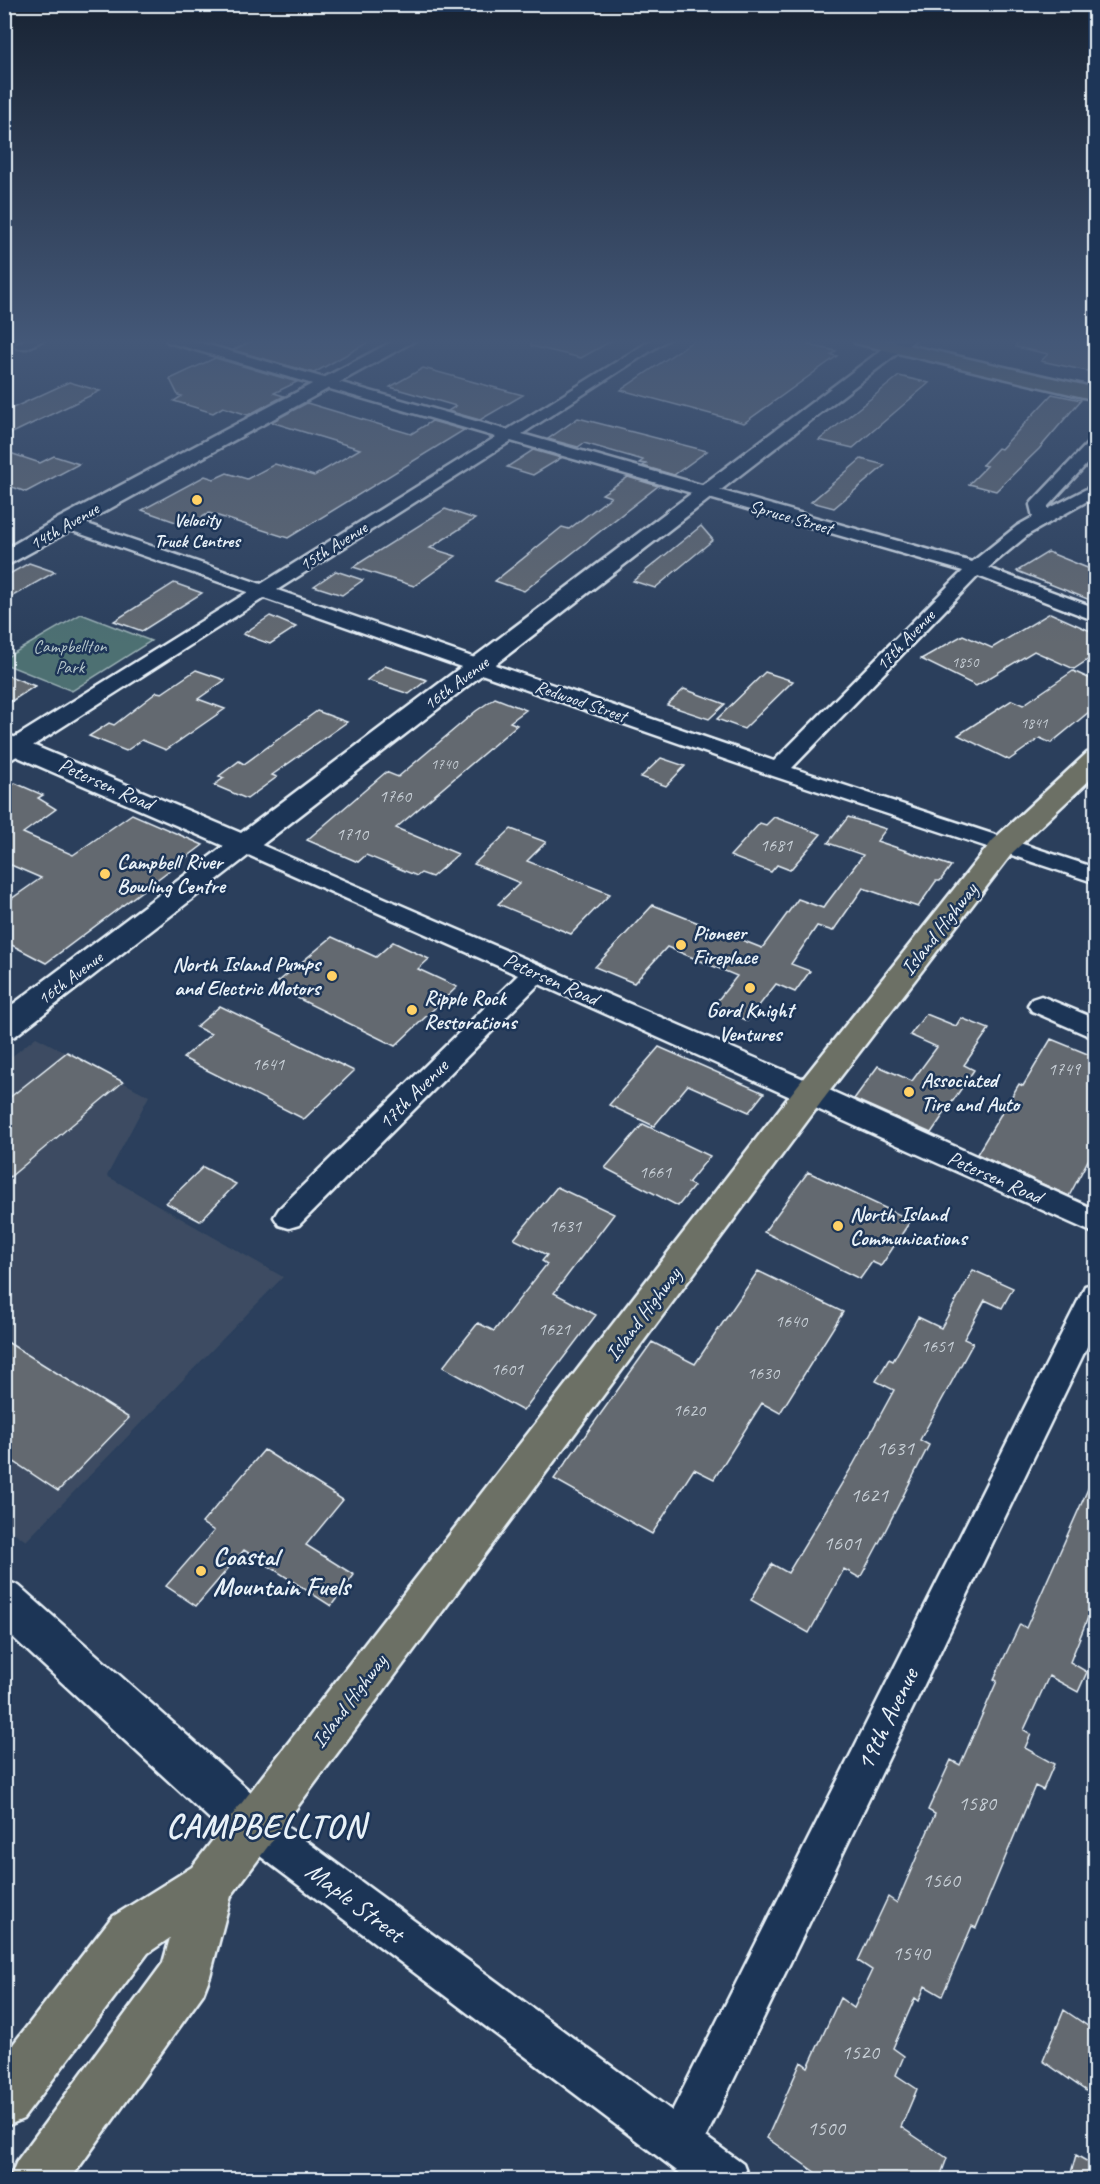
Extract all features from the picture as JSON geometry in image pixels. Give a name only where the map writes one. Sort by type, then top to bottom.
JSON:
[{"type":"main road","name":"Island Highway","points":[[4,2100],[130,1935],[209,1884],[810,1093],[1003,846],[1095,759]]},
{"type":"main road","name":"Island Highway","points":[[36,2180],[185,1976],[209,1884]]},
{"type":"street","name":"14th Avenue","points":[[4,560],[67,523],[219,441]]},
{"type":"street","name":"15th Avenue","points":[[9,747],[498,441]]},
{"type":"street","name":"Spruce Street","points":[[528,441],[975,569],[1095,615]]},
{"type":"street","name":"16th Avenue","points":[[4,1028],[773,441]]},
{"type":"street","points":[[1042,521],[1039,505],[1095,444]]},
{"type":"street","name":"17th Avenue","points":[[778,770],[975,569],[1023,530],[1095,489]]},
{"type":"street","name":"Redwood Street","points":[[67,523],[778,770],[1095,876]]},
{"type":"street","name":"Petersen Road","points":[[9,747],[245,844],[810,1093],[1095,1223]]},
{"type":"street","name":"17th Avenue","points":[[289,1217],[536,972]]},
{"type":"street","points":[[1041,1005],[1095,1030]]},
{"type":"street","name":"19th Avenue","points":[[679,2144],[1095,1295]]},
{"type":"street","name":"Maple Street","points":[[4,1600],[254,1827],[727,2180]]},
{"type":"shaded area","points":[[36,1037],[149,1096],[107,1176],[283,1277],[26,1541],[5,1526],[5,1062]]},
{"type":"green space","name":"Campbellton Park","points":[[81,614],[151,641],[72,691],[5,664],[5,658]]},
{"type":"building","points":[[333,441],[446,441],[288,538],[209,513],[187,526],[142,510],[205,476],[214,479],[227,473],[247,479],[275,464],[314,476],[360,449]]},
{"type":"building","points":[[555,441],[668,441],[707,451],[674,475],[643,466],[646,464],[639,463],[643,460],[584,443],[578,447]]},
{"type":"building","points":[[823,441],[861,441],[853,448]]},
{"type":"building","points":[[1008,441],[1046,441],[996,491],[969,484],[987,466],[982,465],[998,448],[1001,449]]},
{"type":"building","points":[[533,450],[561,458],[533,475],[507,467]]},
{"type":"building","points":[[4,451],[40,463],[54,456],[79,464],[26,492],[4,484]]},
{"type":"building","points":[[861,459],[885,465],[834,508],[811,502]]},
{"type":"building","points":[[628,477],[658,486],[524,591],[495,581],[562,527],[569,529],[611,497],[602,494]]},
{"type":"building","points":[[445,509],[475,519],[430,548],[456,556],[414,586],[353,567]]},
{"type":"building","points":[[701,526],[713,540],[655,588],[633,581]]},
{"type":"building","points":[[1048,552],[1095,571],[1095,602],[1017,571]]},
{"type":"building","points":[[29,563],[55,572],[4,601],[4,577]]},
{"type":"building","points":[[336,571],[363,580],[342,595],[314,586]]},
{"type":"building","points":[[174,583],[202,593],[142,631],[114,621]]},
{"type":"building","points":[[1050,613],[1095,633],[1095,655],[1074,669],[1034,651],[976,686],[921,659],[963,635],[992,648]]},
{"type":"building","points":[[270,616],[296,627],[270,644],[243,634]]},
{"type":"building","points":[[385,666],[427,680],[409,694],[367,680]]},
{"type":"building","points":[[196,670],[225,680],[198,699],[225,709],[166,750],[142,740],[126,751],[89,736],[109,723],[114,725],[157,692],[162,693]]},
{"type":"building","points":[[1073,671],[1095,681],[1095,707],[1051,743],[1040,738],[1009,760],[958,735],[1012,700],[1023,705]]},
{"type":"building","points":[[765,672],[793,681],[744,729],[717,719]]},
{"type":"building","points":[[4,674],[35,686],[4,706]]},
{"type":"building","points":[[684,689],[725,704],[709,719],[667,705]]},
{"type":"building","points":[[495,698],[526,710],[510,722],[517,725],[396,828],[458,854],[432,877],[421,873],[417,876],[366,855],[358,862],[307,840],[386,772],[398,777],[476,711]]},
{"type":"building","points":[[317,711],[347,722],[272,775],[277,777],[247,799],[214,785],[224,778],[219,776],[239,761],[244,764]]},
{"type":"building","points":[[661,758],[685,766],[666,786],[641,777]]},
{"type":"building","name":"Campbell River Bowling Centre","points":[[15,783],[43,795],[38,798],[56,809],[23,833],[73,855],[132,814],[203,845],[46,963],[4,941],[4,904],[41,878],[4,862],[4,790]]},
{"type":"building","points":[[774,817],[821,834],[790,870],[777,865],[771,872],[730,856],[760,823],[766,825]]},
{"type":"building","points":[[848,817],[886,829],[877,841],[951,866],[940,881],[936,881],[918,907],[863,888],[833,931],[817,926],[791,964],[810,971],[795,992],[776,984],[747,1021],[714,1005],[737,976],[667,947],[634,983],[595,967],[653,905],[762,948],[798,899],[823,908],[863,855],[828,843]]},
{"type":"building","points":[[511,829],[546,842],[527,861],[610,894],[571,934],[498,904],[520,883],[474,864]]},
{"type":"building","points":[[332,937],[376,957],[393,942],[429,959],[418,969],[457,987],[395,1046],[273,986]]},
{"type":"building","points":[[220,1006],[354,1071],[304,1119],[183,1058],[211,1034],[196,1027]]},
{"type":"building","name":"Associated Tire and Auto","points":[[926,1014],[956,1026],[961,1018],[989,1029],[964,1065],[974,1070],[931,1133],[854,1099],[878,1066],[912,1081],[937,1047],[910,1035]]},
{"type":"building","points":[[1051,1039],[1095,1057],[1095,1147],[1069,1196],[977,1154],[1019,1084],[1023,1086]]},
{"type":"building","points":[[659,1047],[764,1093],[749,1112],[688,1085],[654,1126],[609,1105]]},
{"type":"building","points":[[67,1052],[123,1082],[4,1182],[4,1102]]},
{"type":"building","points":[[643,1124],[710,1156],[688,1183],[694,1186],[678,1206],[605,1168]]},
{"type":"building","points":[[203,1167],[236,1184],[200,1221],[166,1203]]},
{"type":"building","name":"North Island Communications","points":[[808,1172],[911,1220],[881,1266],[872,1262],[860,1279],[764,1232]]},
{"type":"building","points":[[557,1187],[614,1214],[554,1293],[596,1315],[523,1411],[443,1367],[478,1323],[494,1331],[547,1264],[542,1261],[547,1255],[514,1239]]},
{"type":"building","points":[[973,1270],[1013,1288],[1002,1308],[985,1300],[964,1339],[973,1343],[920,1440],[929,1445],[881,1539],[860,1578],[844,1569],[809,1633],[751,1600],[772,1564],[788,1573],[853,1465],[894,1390],[876,1381],[889,1359],[893,1361],[918,1317],[941,1328]]},
{"type":"building","points":[[758,1271],[843,1312],[780,1413],[762,1403],[714,1479],[694,1469],[652,1534],[554,1479],[652,1342],[695,1364]]},
{"type":"building","points":[[4,1340],[129,1418],[58,1491],[4,1455]]},
{"type":"building","points":[[264,1450],[343,1500],[306,1545],[354,1575],[331,1606],[244,1550],[196,1606],[166,1586],[214,1531],[202,1523]]},
{"type":"building","points":[[1095,1473],[1095,1600],[1070,1662],[1087,1672],[1078,1692],[1049,1676],[1024,1730],[1031,1734],[1025,1748],[1054,1764],[1043,1790],[1035,1786],[976,1928],[972,1926],[942,1996],[925,1986],[919,2001],[915,1998],[893,2048],[904,2056],[896,2075],[917,2089],[901,2127],[947,2158],[939,2180],[826,2180],[767,2138],[801,2062],[808,2067],[840,1998],[854,2008],[872,1970],[858,1961],[888,1897],[897,1903],[935,1814],[928,1810],[951,1760],[960,1765],[997,1681],[994,1679],[1020,1624],[1026,1628]]},
{"type":"building","points":[[1064,2010],[1095,2031],[1095,2097],[1043,2061]]},
{"type":"building","points":[[1076,2155],[1095,2166],[1095,2180],[1069,2180]]},
{"type":"place","name":"Velocity Truck Centres","points":[[197,500]]},
{"type":"place","name":"Campbell River Bowling Centre","points":[[105,874]]},
{"type":"place","name":"Pioneer Fireplace","points":[[681,945]]},
{"type":"place","name":"North Island Pumps and Electric Motors","points":[[332,976]]},
{"type":"place","name":"Gord Knight Ventures","points":[[750,988]]},
{"type":"place","name":"Ripple Rock Restorations","points":[[412,1010]]},
{"type":"place","name":"Associated Tire and Auto","points":[[909,1092]]},
{"type":"place","name":"North Island Communications","points":[[838,1226]]},
{"type":"place","name":"Coastal Mountain Fuels","points":[[201,1571]]},
{"type":"district","name":"CAMPBELLTON","points":[[266,1826]]}]
